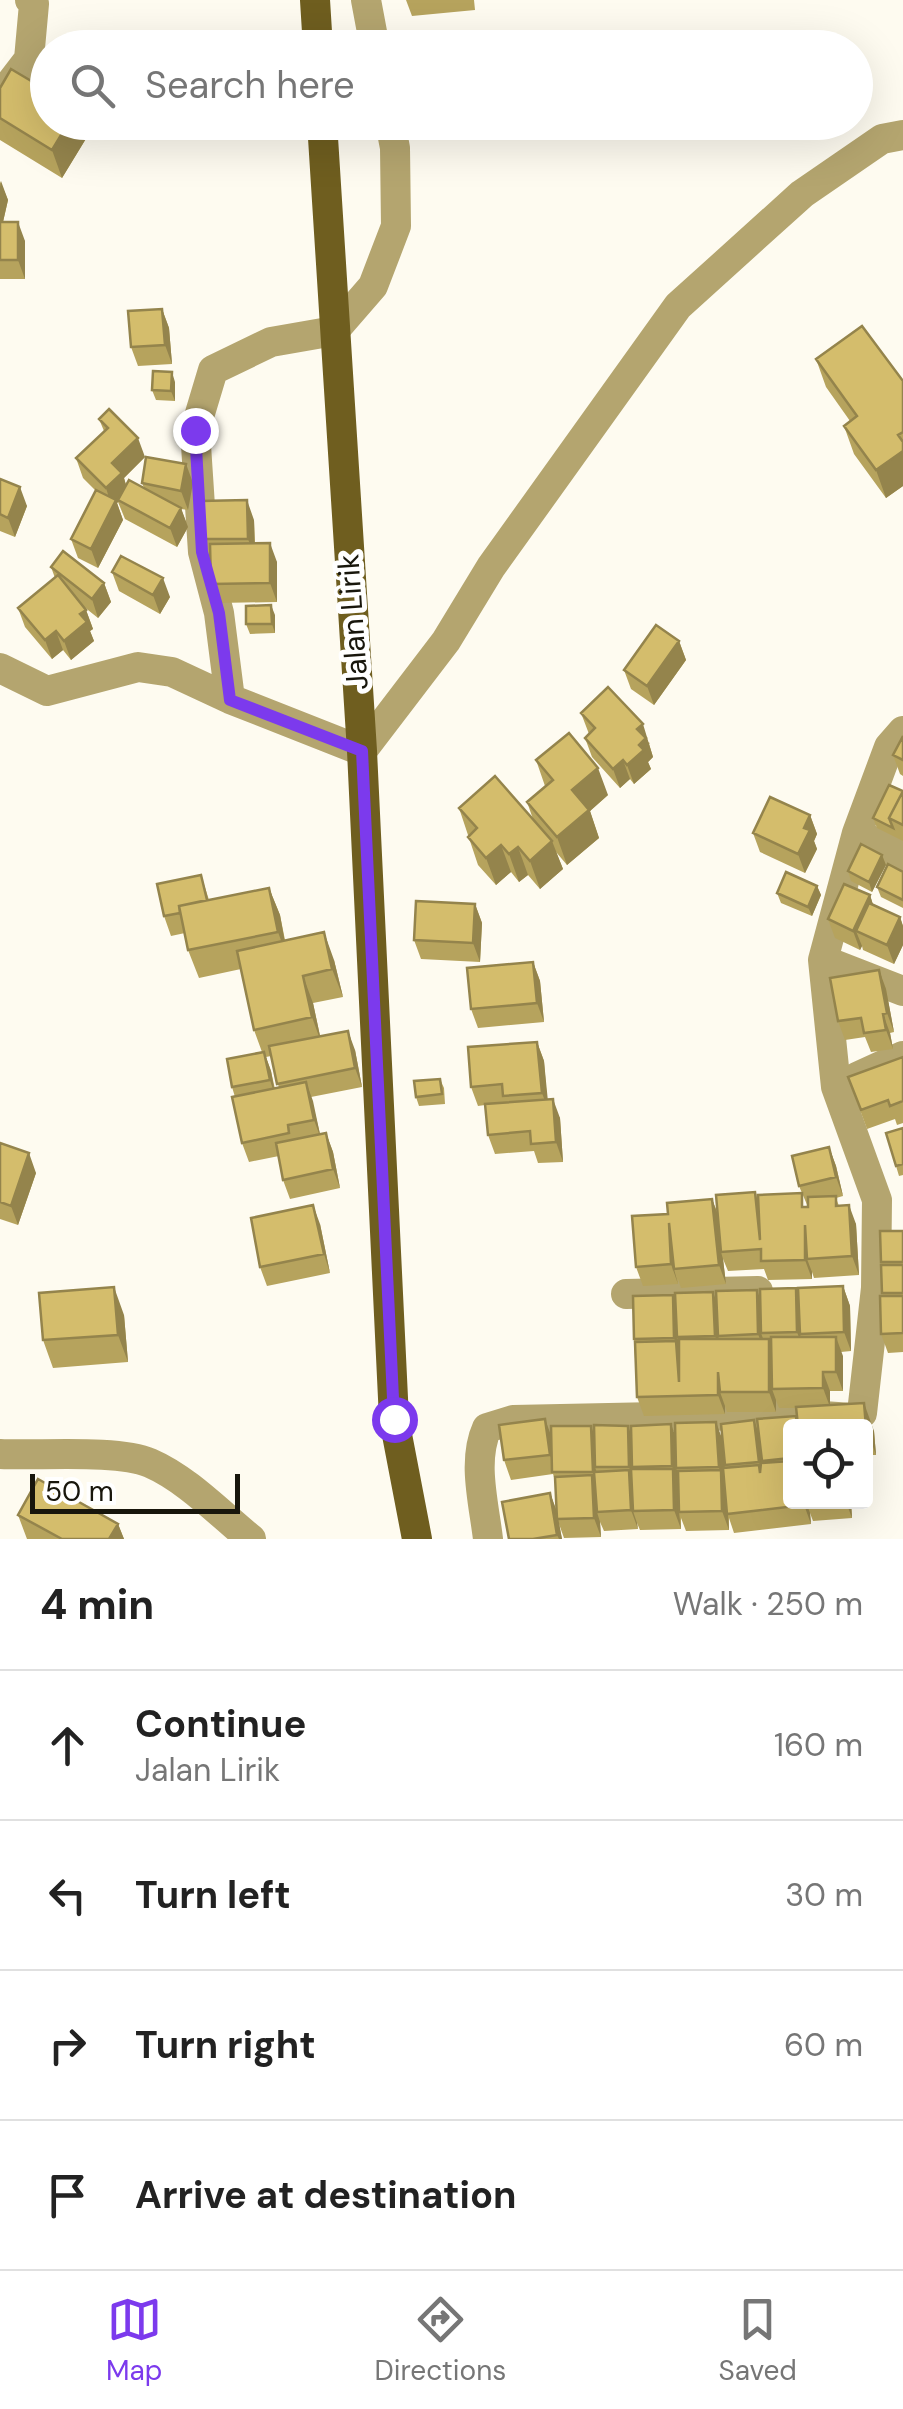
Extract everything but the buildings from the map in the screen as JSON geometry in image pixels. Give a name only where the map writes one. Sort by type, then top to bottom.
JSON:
[{"type":"main road","points":[[315,0],[317,30]]},
{"type":"main road","name":"Jalan Lirik","points":[[323,140],[362,751],[394,1419],[416,1539]]},
{"type":"street","points":[[30,0],[34,4],[32,30]]},
{"type":"street","points":[[366,0],[372,30]]},
{"type":"street","points":[[0,97],[29,59],[30,48]]},
{"type":"street","points":[[0,668],[47,691],[138,668],[172,672],[230,700],[362,751],[446,641],[491,567],[678,306],[802,194],[882,138],[903,134]]},
{"type":"street","points":[[230,700],[219,613],[202,552],[195,430],[213,370],[271,342],[334,331],[372,286],[396,226],[393,140]]},
{"type":"street","points":[[488,1539],[479,1460],[487,1428],[513,1420],[794,1414],[852,1418],[862,1413],[890,1197],[836,1086],[823,960],[857,833],[889,746],[903,731]]},
{"type":"street","points":[[857,833],[903,857]]},
{"type":"street","points":[[823,960],[903,991]]},
{"type":"street","points":[[836,1086],[903,1056]]},
{"type":"street","points":[[837,1289],[876,1288]]},
{"type":"street","points":[[626,1294],[780,1290]]},
{"type":"street","points":[[0,1454],[120,1457],[148,1462],[251,1539]]},
{"type":"route","points":[[195,430],[202,552],[219,613],[230,700],[362,751],[394,1419]]}]
